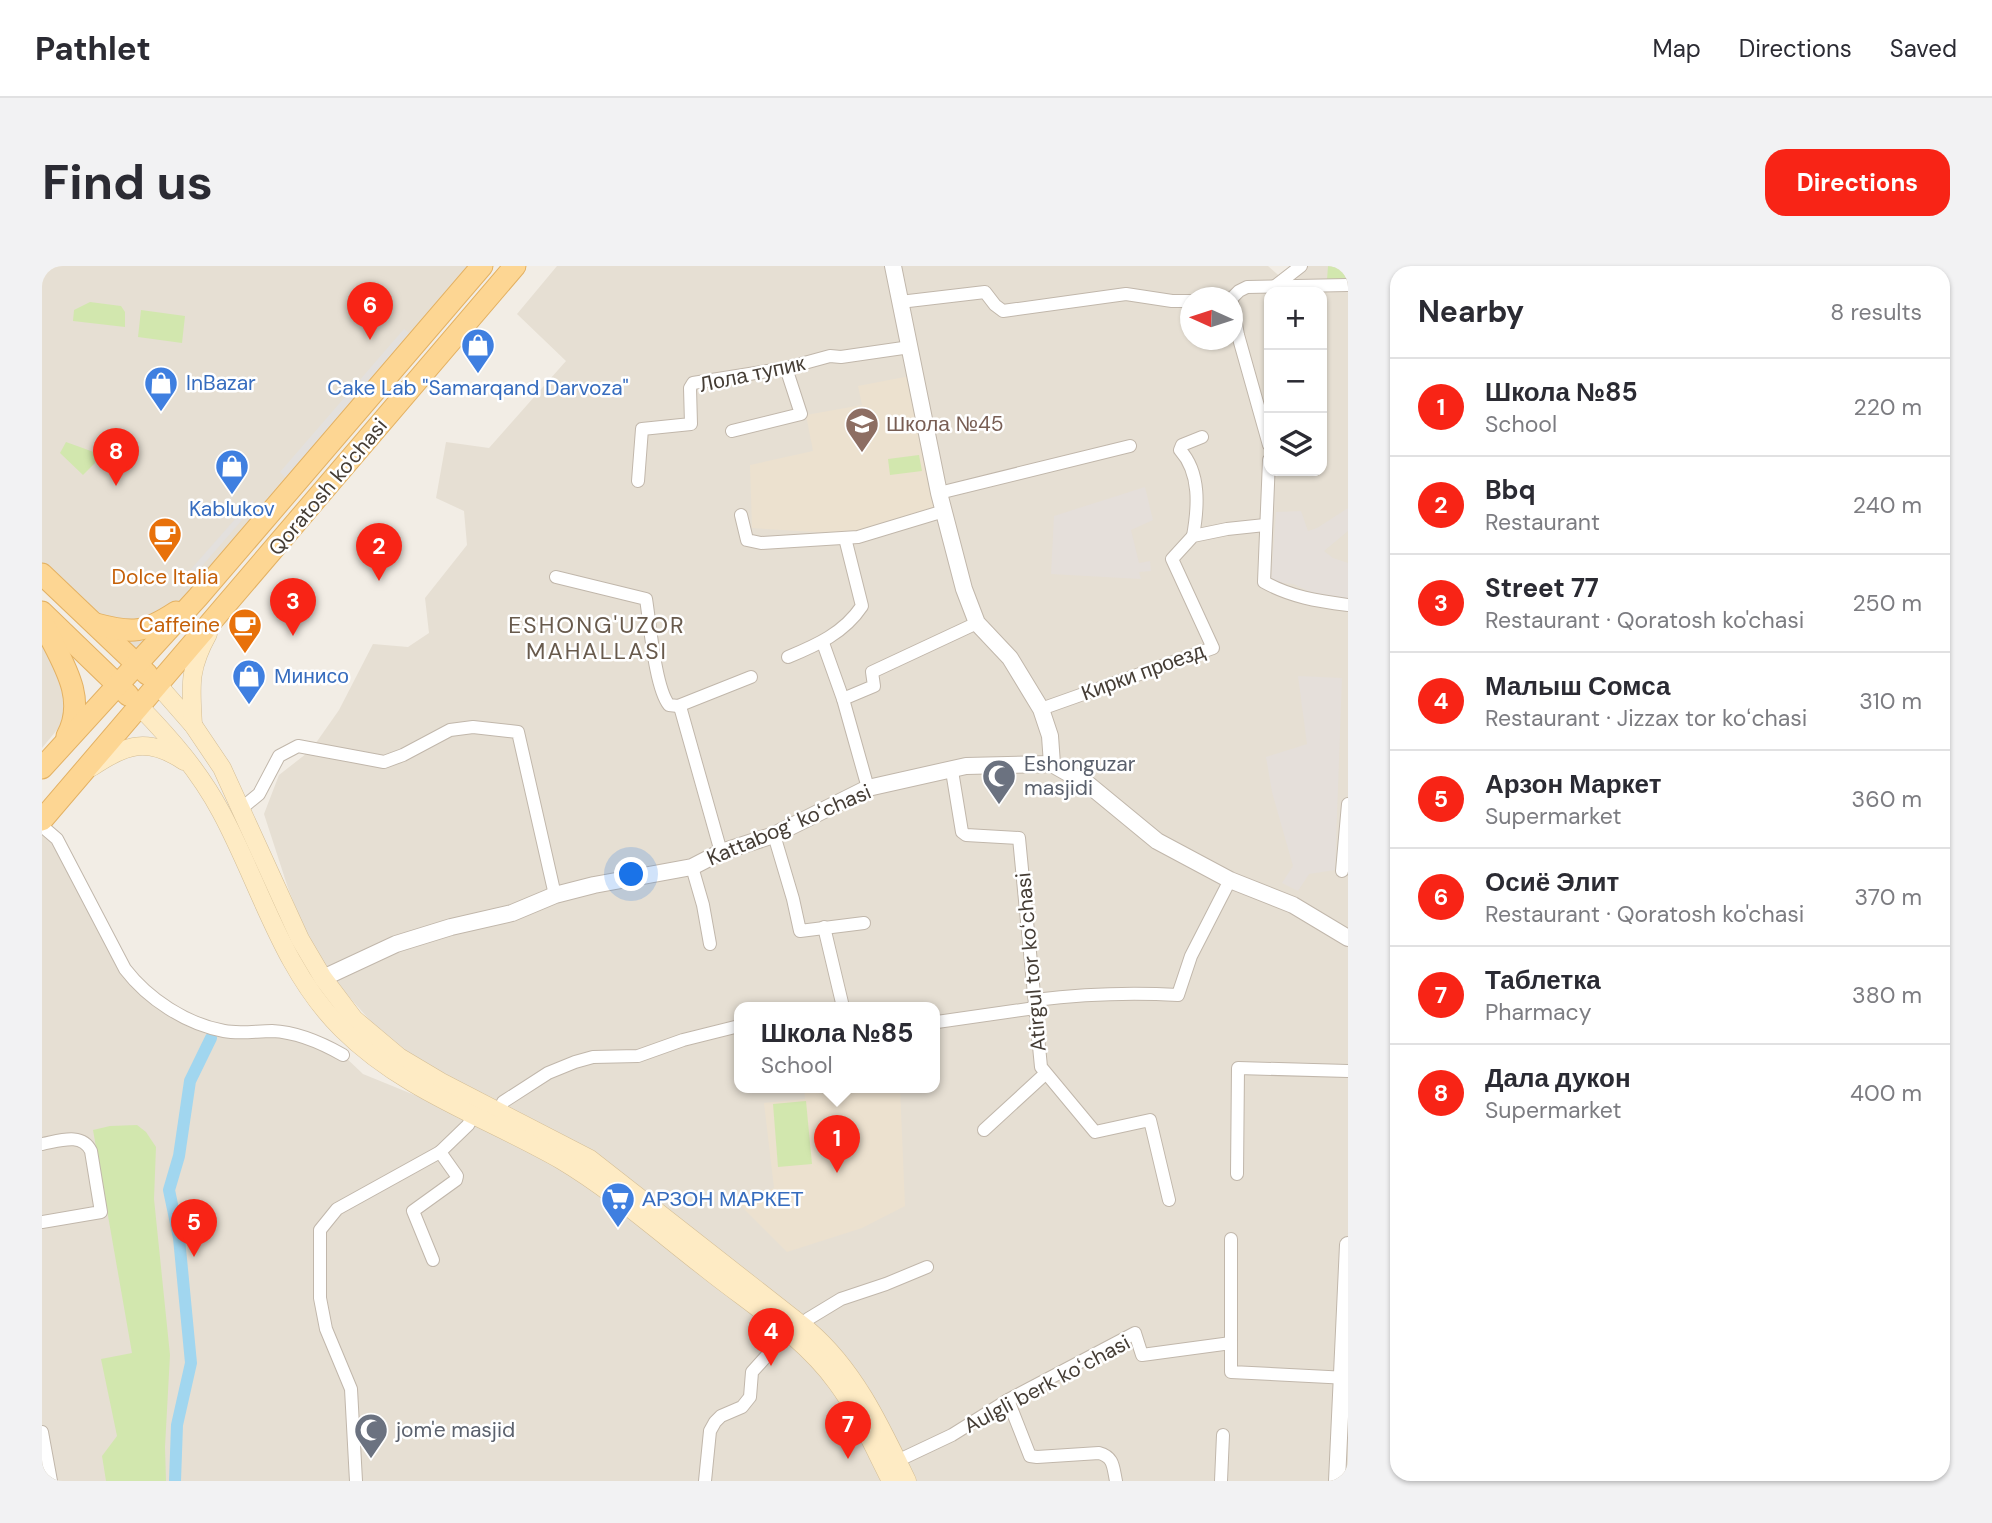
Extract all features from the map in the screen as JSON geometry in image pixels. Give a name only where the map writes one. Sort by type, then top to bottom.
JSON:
[{"type":"main road","name":"Qoratosh ko'chasi","points":[[148,675],[198,597],[482,266]]},
{"type":"main road","name":"Qoratosh ko'chasi","points":[[128,695],[218,615],[515,266]]},
{"type":"main road","points":[[42,768],[63,743],[128,695],[148,675],[246,559],[274,510]]},
{"type":"main road","points":[[42,574],[148,675],[193,725],[222,768],[300,939],[323,978],[354,1019],[399,1057],[572,1148],[627,1197],[795,1329],[836,1357],[849,1374],[907,1481]]},
{"type":"main road","points":[[94,623],[121,631],[144,630],[198,597]]},
{"type":"main road","points":[[42,612],[174,741],[197,772],[237,844],[297,972],[331,1018],[362,1048],[394,1072],[627,1197]]},
{"type":"main road","points":[[193,725],[191,684],[194,663],[218,615]]},
{"type":"main road","points":[[42,621],[76,697],[74,717],[63,743]]},
{"type":"main road","points":[[42,820],[81,775],[128,695]]},
{"type":"main road","points":[[42,799],[128,695]]},
{"type":"main road","points":[[81,775],[112,755],[139,745],[168,751],[197,772]]},
{"type":"main road","points":[[237,844],[243,849],[250,849],[255,844],[255,837]]},
{"type":"main road","points":[[795,1329],[837,1383],[860,1420],[891,1481]]},
{"type":"street","points":[[893,266],[939,494],[956,564],[977,623],[1010,658],[1041,709],[1049,736],[1052,764],[1089,785],[1157,841],[1230,880],[1293,905],[1348,939]]},
{"type":"street","points":[[1273,287],[1301,266]]},
{"type":"street","points":[[1273,287],[1348,285]]},
{"type":"street","points":[[1243,288],[1264,287]]},
{"type":"street","points":[[900,302],[985,292],[1003,311],[1126,294],[1180,301]]},
{"type":"street","name":"Лола тупик","points":[[638,481],[642,429],[691,424],[690,385],[786,368],[830,356],[841,357],[910,347]]},
{"type":"street","points":[[1242,350],[1264,427]]},
{"type":"street","points":[[732,430],[801,414],[786,368]]},
{"type":"street","points":[[1202,437],[1182,445],[1180,450],[1195,476],[1196,517],[1193,536],[1265,525]]},
{"type":"street","points":[[939,494],[1130,446]]},
{"type":"street","points":[[1268,476],[1264,582],[1282,592],[1305,599],[1348,605]]},
{"type":"street","points":[[741,515],[744,536],[751,543],[858,537],[944,511]]},
{"type":"street","name":"Кирки проезд","points":[[1041,709],[1213,649],[1172,559],[1193,536]]},
{"type":"street","points":[[788,657],[822,643],[839,632],[862,606],[845,538]]},
{"type":"street","points":[[556,577],[646,598],[659,675],[669,705],[678,706],[751,677]]},
{"type":"street","points":[[843,699],[874,686],[872,672],[977,623]]},
{"type":"street","points":[[822,643],[843,699],[868,788]]},
{"type":"street","points":[[678,706],[721,852]]},
{"type":"street","points":[[242,808],[259,794],[279,756],[298,746],[384,762],[450,730],[473,727],[518,732],[555,895]]},
{"type":"street","name":"Kattabogʻ koʻchasi","points":[[323,978],[396,944],[451,927],[512,913],[555,895],[692,867],[721,852],[774,835],[868,788],[967,766],[1052,764]]},
{"type":"street","name":"Atirgul tor koʻchasi","points":[[952,771],[962,832],[966,835],[1019,838],[1041,1067],[1095,1132],[1150,1120],[1169,1200]]},
{"type":"street","points":[[1342,870],[1348,804]]},
{"type":"street","points":[[42,826],[57,839],[125,969],[135,983],[153,998],[188,1018],[224,1032],[286,1032],[324,1045],[343,1055]]},
{"type":"street","points":[[774,835],[800,931],[864,923]]},
{"type":"street","points":[[692,867],[710,944]]},
{"type":"street","points":[[940,1021],[1083,994],[1178,995],[1191,956],[1230,880]]},
{"type":"street","points":[[824,927],[841,1002]]},
{"type":"street","points":[[500,1112],[503,1102],[548,1073],[568,1064],[593,1058],[638,1056],[683,1040],[734,1027]]},
{"type":"street","points":[[1237,1174],[1238,1068],[1348,1071]]},
{"type":"street","points":[[984,1130],[1045,1074]]},
{"type":"street","points":[[356,1481],[351,1389],[326,1329],[320,1298],[320,1230],[337,1209],[440,1152],[468,1125],[473,1116]]},
{"type":"street","points":[[42,1144],[75,1139],[83,1139],[88,1144],[101,1212],[42,1222]]},
{"type":"street","points":[[433,1260],[412,1211],[456,1180],[457,1176],[440,1152]]},
{"type":"street","points":[[1231,1239],[1231,1372],[1345,1378]]},
{"type":"street","points":[[1338,1481],[1345,1378],[1348,1245]]},
{"type":"street","points":[[705,1481],[710,1431],[715,1422],[721,1416],[742,1406],[750,1397],[752,1372],[795,1329],[841,1299],[927,1267]]},
{"type":"street","name":"Aulgli berk koʻchasi","points":[[898,1461],[952,1435],[1008,1400],[1135,1333],[1142,1355],[1231,1343]]},
{"type":"street","points":[[1008,1400],[1030,1456],[1099,1453],[1107,1455],[1112,1460],[1116,1481]]},
{"type":"street","points":[[42,1432],[51,1481]]},
{"type":"street","points":[[1222,1481],[1223,1435]]},
{"type":"shaded area","points":[[42,266],[482,266],[138,665],[42,574]]},
{"type":"shaded area","points":[[557,266],[1268,266],[1285,281],[1307,266],[1348,266],[1348,1481],[916,1481],[867,1385],[847,1359],[597,1156],[575,1141],[408,1053],[375,1026],[335,981],[305,931],[264,814],[279,775],[311,750],[339,710],[373,644],[408,647],[429,633],[425,598],[467,545],[464,511],[436,498],[446,442],[489,448],[566,361],[517,314]]},
{"type":"shaded area","points":[[404,329],[410,334],[286,478],[280,472]]},
{"type":"shaded area","name":"Школа №45","points":[[910,376],[937,510],[847,534],[752,528],[750,465],[813,451],[806,415],[862,405],[858,386]]},
{"type":"shaded area","points":[[1145,487],[1153,520],[1131,530],[1139,563],[1150,561],[1151,571],[1139,572],[1141,579],[1051,574],[1054,516]]},
{"type":"shaded area","points":[[252,500],[256,504],[196,573],[191,569]]},
{"type":"shaded area","points":[[1348,508],[1348,531],[1324,551],[1333,558],[1348,563],[1348,599],[1315,594],[1293,584],[1271,582],[1276,512],[1301,511],[1308,531]]},
{"type":"shaded area","points":[[42,637],[69,693],[70,714],[42,748]]},
{"type":"shaded area","points":[[1298,676],[1342,678],[1335,870],[1309,874],[1298,891],[1282,883],[1293,866],[1272,792],[1266,757],[1307,744]]},
{"type":"shaded area","points":[[42,826],[57,839],[125,969],[211,1038],[224,1032],[274,1031],[343,1055],[363,1074],[522,1139],[563,1162],[806,1349],[891,1481],[42,1481]]},
{"type":"shaded area","points":[[804,1093],[900,1093],[905,1206],[862,1228],[787,1252],[738,1203],[774,1188],[764,1103],[805,1099]]},
{"type":"green space","points":[[1328,266],[1348,266],[1348,281],[1327,280]]},
{"type":"green space","points":[[90,302],[121,306],[125,312],[125,327],[73,321],[74,310]]},
{"type":"green space","points":[[141,310],[185,316],[182,343],[138,337]]},
{"type":"green space","points":[[66,442],[103,455],[83,475],[60,453]]},
{"type":"green space","points":[[919,455],[922,471],[890,475],[888,459]]},
{"type":"green space","points":[[806,1101],[812,1164],[778,1167],[773,1104]]},
{"type":"green space","points":[[137,1125],[146,1132],[156,1147],[154,1199],[170,1355],[166,1481],[106,1481],[102,1456],[117,1436],[101,1359],[132,1353],[93,1130]]},
{"type":"waterway","points":[[175,1481],[177,1425],[191,1363],[179,1238],[169,1190],[179,1156],[190,1081],[211,1038]]},
{"type":"place","name":"Осиё Элит","points":[[370,340]]},
{"type":"place","name":"Cake Lab \"Samarqand Darvoza\"","points":[[478,375]]},
{"type":"place","name":"InBazar","points":[[161,413]]},
{"type":"place","name":"Школа №45","points":[[862,454]]},
{"type":"place","name":"Дала дукон","points":[[116,486]]},
{"type":"place","name":"Kablukov","points":[[232,496]]},
{"type":"place","name":"Dolce Italia","points":[[165,564]]},
{"type":"place","name":"Bbq","points":[[379,581]]},
{"type":"place","name":"Street 77","points":[[293,636]]},
{"type":"place","name":"Caffeine","points":[[245,655]]},
{"type":"place","name":"Минисо","points":[[249,706]]},
{"type":"place","name":"Eshonguzar masjidi","points":[[999,806]]},
{"type":"place","name":"Школа №85","points":[[837,1173]]},
{"type":"place","name":"АРЗОН МАРКЕТ","points":[[618,1229]]},
{"type":"place","name":"Арзон Маркет","points":[[194,1257]]},
{"type":"place","name":"Малыш Сомса","points":[[771,1366]]},
{"type":"place","name":"Таблетка","points":[[848,1459]]},
{"type":"place","name":"jom'e masjid","points":[[371,1460]]},
{"type":"district","name":"ESHONG'UZOR MAHALLASI","points":[[597,638]]}]
